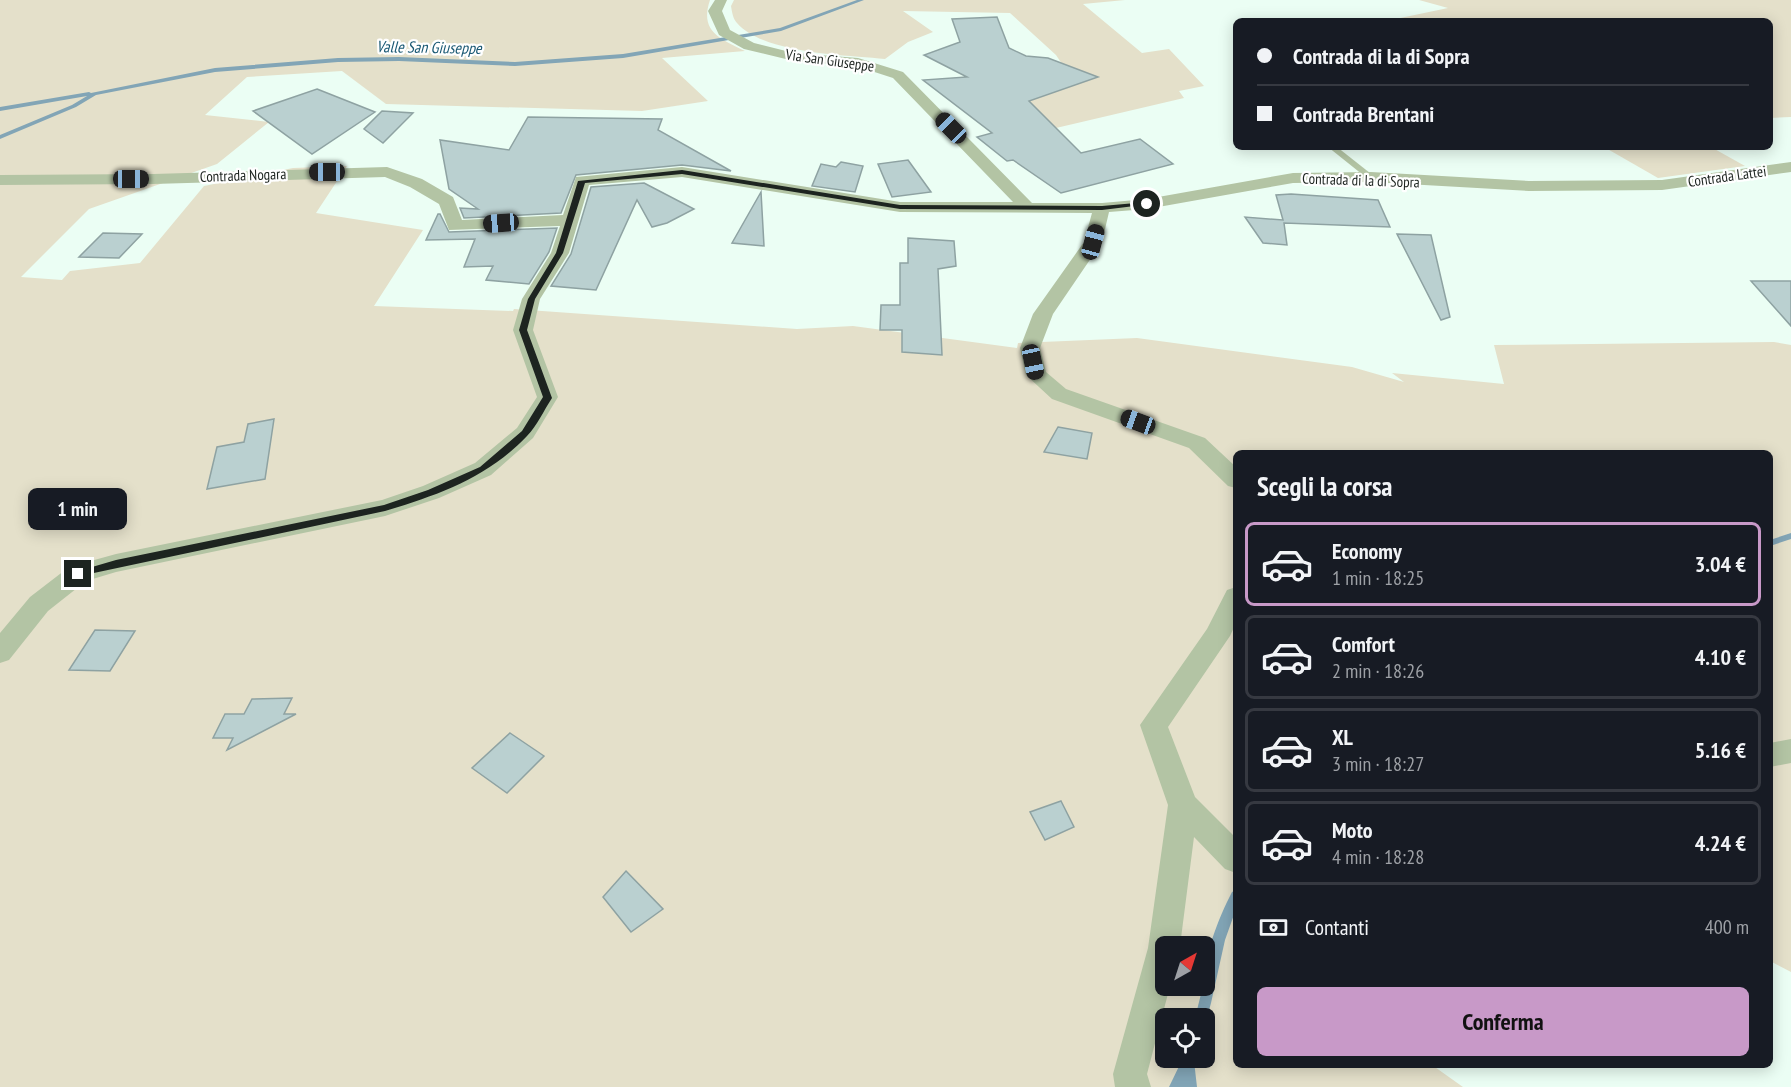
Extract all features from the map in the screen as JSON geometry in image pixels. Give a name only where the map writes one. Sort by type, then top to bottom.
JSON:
[{"type":"street","name":"Via San Giuseppe","points":[[721,0],[715,10],[724,32],[749,46],[794,57],[858,62],[881,67],[898,75],[1026,206]]},
{"type":"street","name":"Contrada Lattei","points":[[1662,185],[1791,167]]},
{"type":"street","name":"Contrada Nogara","points":[[0,180],[153,179],[387,172],[416,183],[447,201],[455,226],[569,220]]},
{"type":"street","name":"Contrada di la di Sopra","points":[[569,220],[582,181],[682,172],[900,207],[1102,208],[1147,204],[1293,178],[1371,177],[1529,186],[1662,185]]},
{"type":"street","points":[[1102,208],[1093,242],[1043,314],[1030,348],[1036,375],[1059,394],[1197,443],[1233,477]]},
{"type":"street","points":[[0,652],[39,604],[78,574],[116,563],[385,508],[483,470],[525,433],[548,398],[523,330],[531,299],[560,253],[569,220]]},
{"type":"street","points":[[1233,603],[1217,636],[1154,725],[1183,805],[1233,857]]},
{"type":"street","points":[[1773,754],[1791,750]]},
{"type":"street","points":[[1133,1087],[1130,1074],[1164,948],[1183,805]]},
{"type":"lane","points":[[1337,150],[1352,159],[1371,177]]},
{"type":"shaded area","points":[[0,0],[710,0],[707,20],[714,33],[745,51],[662,58],[708,101],[642,111],[386,104],[342,71],[247,77],[205,115],[269,122],[217,164],[89,209],[21,277],[62,280],[70,271],[140,263],[204,186],[293,168],[347,166],[316,213],[423,230],[374,306],[513,311],[514,309],[797,329],[853,326],[1017,348],[1018,343],[1137,338],[1352,367],[1404,382],[1392,373],[1504,384],[1494,345],[1774,342],[1791,345],[1791,972],[1773,963],[1773,450],[1233,450],[1233,1068],[1436,1068],[1463,1087],[0,1087]]},
{"type":"shaded area","points":[[734,0],[1125,0],[1083,4],[1142,53],[1169,49],[1204,86],[1179,91],[1184,98],[1056,128],[1012,102],[1066,70],[1056,55],[1010,13],[903,11],[933,32],[908,42],[885,59],[806,51],[766,41],[750,33],[736,21],[731,6]]},
{"type":"shaded area","points":[[1419,0],[1791,0],[1791,117],[1773,118],[1773,18],[1400,18],[1448,8]]},
{"type":"shaded area","points":[[1609,150],[1716,150],[1745,166],[1658,178]]},
{"type":"building","points":[[997,17],[1009,48],[1026,56],[1048,58],[1098,77],[1029,101],[1081,153],[1140,139],[1173,164],[1061,193],[1013,160],[1007,161],[977,137],[992,133],[923,80],[967,77],[924,55],[960,42],[952,19]]},
{"type":"building","points":[[317,89],[375,112],[312,154],[253,111]]},
{"type":"building","points":[[382,111],[413,113],[383,143],[364,129]]},
{"type":"building","points":[[528,117],[662,119],[658,130],[731,171],[682,165],[576,175],[561,213],[464,218],[460,208],[478,209],[449,189],[440,140],[509,150]]},
{"type":"building","points":[[908,160],[931,192],[892,197],[878,164]]},
{"type":"building","points":[[841,162],[863,166],[855,192],[812,186],[821,164],[836,167]]},
{"type":"building","points":[[644,183],[694,209],[667,223],[652,227],[637,200],[596,290],[551,286],[571,254],[591,187]]},
{"type":"building","points":[[761,192],[764,246],[732,243]]},
{"type":"building","points":[[1276,195],[1378,200],[1390,227],[1284,223],[1287,245],[1263,243],[1245,217],[1283,220]]},
{"type":"building","points":[[438,214],[449,232],[557,228],[549,252],[529,284],[486,280],[493,266],[464,267],[475,239],[426,240]]},
{"type":"building","points":[[103,233],[142,234],[119,258],[79,257]]},
{"type":"building","points":[[1397,234],[1431,235],[1450,317],[1441,320]]},
{"type":"building","points":[[908,238],[954,241],[956,266],[938,269],[942,355],[902,352],[902,330],[880,330],[881,305],[900,305],[900,263],[908,263]]},
{"type":"building","points":[[1751,281],[1791,281],[1791,326]]},
{"type":"building","points":[[274,419],[265,479],[207,489],[217,447],[244,442],[248,424]]},
{"type":"building","points":[[1058,427],[1092,433],[1087,459],[1044,452]]},
{"type":"building","points":[[95,630],[135,631],[110,671],[69,670]]},
{"type":"building","points":[[292,698],[284,714],[296,714],[227,750],[233,738],[213,738],[225,714],[244,714],[252,699]]},
{"type":"building","points":[[510,733],[544,756],[507,793],[472,768]]},
{"type":"building","points":[[1061,801],[1074,827],[1045,840],[1030,812]]},
{"type":"building","points":[[626,871],[663,909],[631,932],[603,897]]},
{"type":"waterway","name":"Valle San Giuseppe","points":[[0,137],[74,106],[94,94],[215,70],[338,60],[399,59],[515,64],[623,56],[781,29],[862,0]]},
{"type":"waterway","points":[[0,109],[89,94]]},
{"type":"waterway","points":[[1773,542],[1791,536]]},
{"type":"waterway","points":[[1204,1008],[1223,925],[1233,902]]},
{"type":"waterway","points":[[1176,1087],[1185,1068]]},
{"type":"waterway","points":[[1188,1068],[1190,1087]]},
{"type":"route","points":[[78,574],[116,563],[385,508],[483,470],[525,433],[548,398],[523,330],[531,299],[560,253],[582,181],[682,172],[752,181],[900,207],[1102,208],[1147,204]]}]
